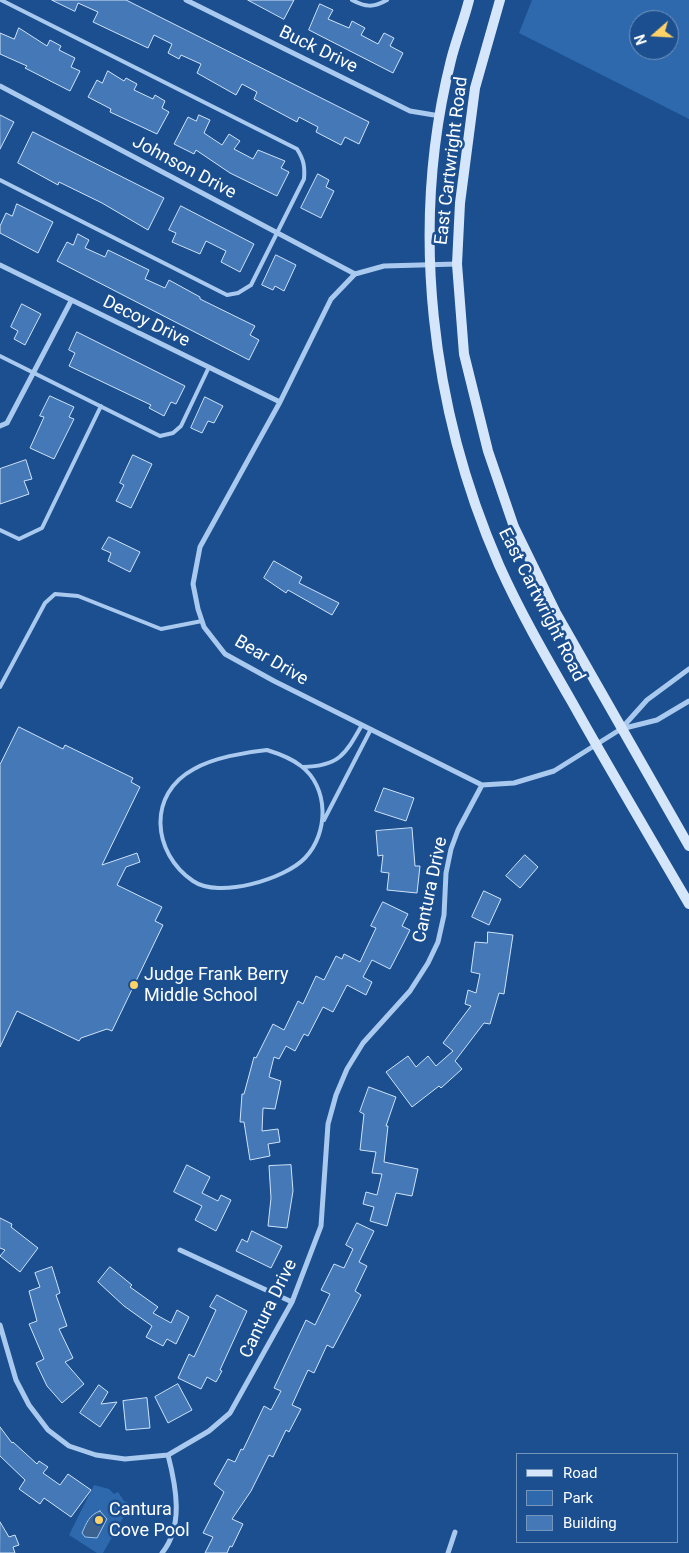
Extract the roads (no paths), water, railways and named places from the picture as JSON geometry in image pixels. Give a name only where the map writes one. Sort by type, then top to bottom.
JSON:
[{"type":"main road","name":"East Cartwright Road","points":[[470,0],[451,61],[441,116],[430,201],[431,265],[440,365],[452,428],[470,492],[499,565],[532,632],[689,904]]},
{"type":"main road","name":"East Cartwright Road","points":[[500,0],[475,88],[460,203],[457,264],[464,354],[488,451],[514,527],[556,613],[689,846]]},
{"type":"street","name":"Buck Drive","points":[[186,0],[410,110],[441,116]]},
{"type":"street","name":"Johnson Drive","points":[[0,86],[355,274]]},
{"type":"street","points":[[355,274],[384,266],[457,264]]},
{"type":"street","name":"Decoy Drive","points":[[0,265],[280,402]]},
{"type":"street","name":"Bear Drive","points":[[355,274],[332,299],[280,402],[200,547],[194,584],[202,621],[204,627],[226,654],[482,785]]},
{"type":"street","points":[[0,426],[7,423],[71,301]]},
{"type":"street","points":[[482,785],[514,783],[554,771],[621,729],[647,700],[689,669]]},
{"type":"street","points":[[621,729],[658,720],[689,701]]},
{"type":"street","name":"Cantura Drive","points":[[0,1325],[16,1380],[29,1405],[48,1430],[70,1446],[96,1455],[125,1459],[168,1455],[209,1431],[230,1413],[292,1302],[321,1226],[327,1134],[336,1095],[347,1068],[363,1043],[410,991],[428,963],[438,942],[444,915],[446,873],[451,849],[458,830],[482,785]]},
{"type":"street","points":[[180,1250],[292,1302]]},
{"type":"street","points":[[162,1553],[174,1532],[176,1509],[176,1486],[168,1455]]},
{"type":"street","points":[[448,1553],[455,1532]]},
{"type":"lane","points":[[0,180],[226,294],[238,293],[251,285],[304,179],[303,159],[298,150],[1,0]]},
{"type":"lane","points":[[352,0],[362,5],[376,6],[386,0]]},
{"type":"lane","points":[[0,356],[160,436],[172,433],[181,426],[209,368]]},
{"type":"lane","points":[[0,530],[19,539],[42,528],[101,406]]},
{"type":"lane","points":[[0,687],[45,603],[55,594],[78,596],[161,629],[202,621]]},
{"type":"lane","points":[[303,767],[328,765],[336,760],[347,752],[362,725]]},
{"type":"lane","points":[[323,822],[322,802],[316,783],[303,767],[286,756],[267,750],[247,751],[194,769],[178,780],[166,797],[160,816],[161,836],[167,856],[180,872],[196,883],[216,889],[236,888],[290,870],[305,858],[317,841],[323,822],[371,729]]},
{"type":"place","name":"Judge Frank Berry Middle School","points":[[134,985]]},
{"type":"place","name":"Cantura Cove Pool","points":[[99,1520]]}]
